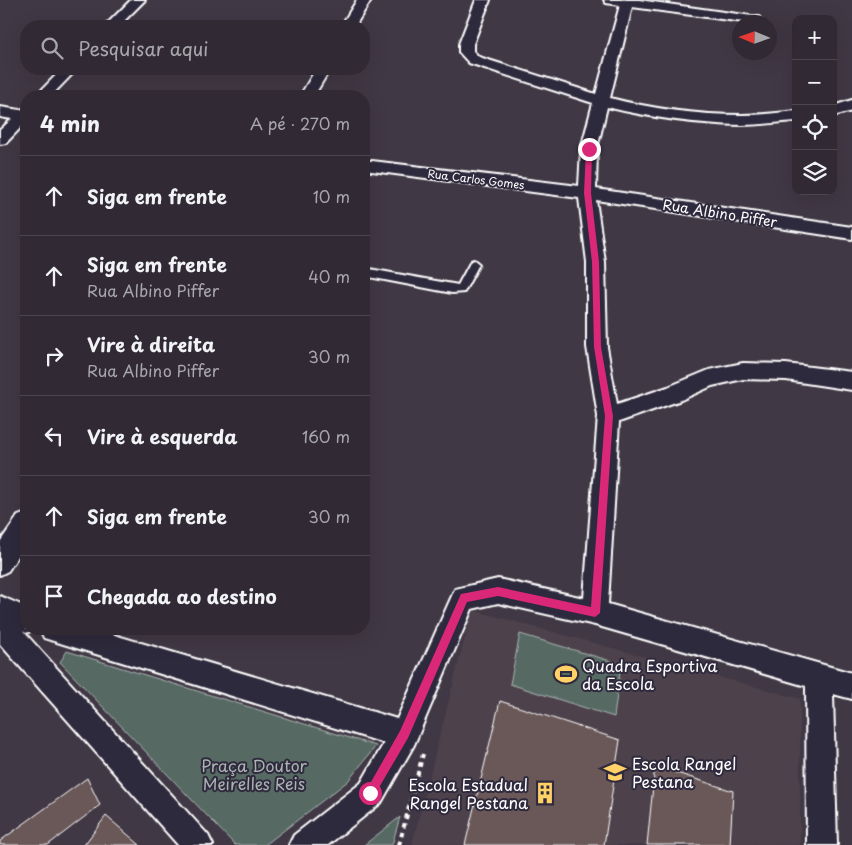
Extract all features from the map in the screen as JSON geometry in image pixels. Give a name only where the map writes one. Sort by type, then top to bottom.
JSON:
[{"type":"street","points":[[118,20],[138,0]]},
{"type":"street","points":[[352,20],[364,0]]},
{"type":"street","points":[[483,0],[466,44],[466,52],[474,60],[602,101],[638,110],[700,118],[744,120],[792,116]]},
{"type":"street","points":[[611,0],[754,20],[747,7]]},
{"type":"street","points":[[595,613],[609,416],[598,347],[596,262],[587,193],[589,149],[627,2]]},
{"type":"street","points":[[49,90],[64,75]]},
{"type":"street","points":[[311,90],[319,75]]},
{"type":"street","points":[[837,111],[844,110],[852,105]]},
{"type":"street","points":[[0,112],[20,114]]},
{"type":"street","points":[[0,139],[20,120]]},
{"type":"street","name":"Rua Carlos Gomes","points":[[370,166],[587,193]]},
{"type":"street","name":"Rua Albino Piffer","points":[[587,193],[852,233]]},
{"type":"street","points":[[609,416],[674,394],[709,378],[742,371],[786,372],[852,381]]},
{"type":"street","points":[[0,563],[20,533]]},
{"type":"street","points":[[304,845],[370,793],[414,743],[464,598],[498,592],[595,613],[852,686]]},
{"type":"street","points":[[0,608],[20,617]]},
{"type":"street","points":[[0,625],[198,845]]},
{"type":"street","points":[[72,635],[414,743]]},
{"type":"street","points":[[819,676],[822,845]]},
{"type":"lane","points":[[370,273],[452,289],[461,289],[474,264]]},
{"type":"path","points":[[399,845],[414,743]]},
{"type":"shaded area","name":"Escola Rangel Pestana","points":[[472,610],[800,699],[800,845],[412,845]]},
{"type":"green space","name":"Quadra Esportiva da Escola","points":[[520,634],[621,664],[614,717],[510,684]]},
{"type":"green space","name":"Praça Doutor Meirelles Reis","points":[[67,651],[376,746],[348,781],[265,845],[235,845],[60,662]]},
{"type":"green space","points":[[400,817],[392,845],[364,845]]},
{"type":"building","name":"Escola Estadual Rangel Pestana","points":[[500,701],[620,740],[604,845],[465,845]]},
{"type":"building","points":[[655,766],[733,791],[730,845],[647,845]]},
{"type":"building","points":[[87,778],[100,805],[48,845],[0,845],[0,841]]},
{"type":"building","points":[[106,816],[140,845],[84,845]]},
{"type":"place","name":"Quadra Esportiva da Escola","points":[[566,674]]},
{"type":"place","name":"Escola Rangel Pestana","points":[[615,772]]},
{"type":"place","name":"Escola Estadual Rangel Pestana","points":[[545,793]]},
{"type":"route","points":[[370,793],[404,734],[464,598],[498,592],[595,613],[609,416],[598,347],[596,262],[587,193],[589,149]]}]
